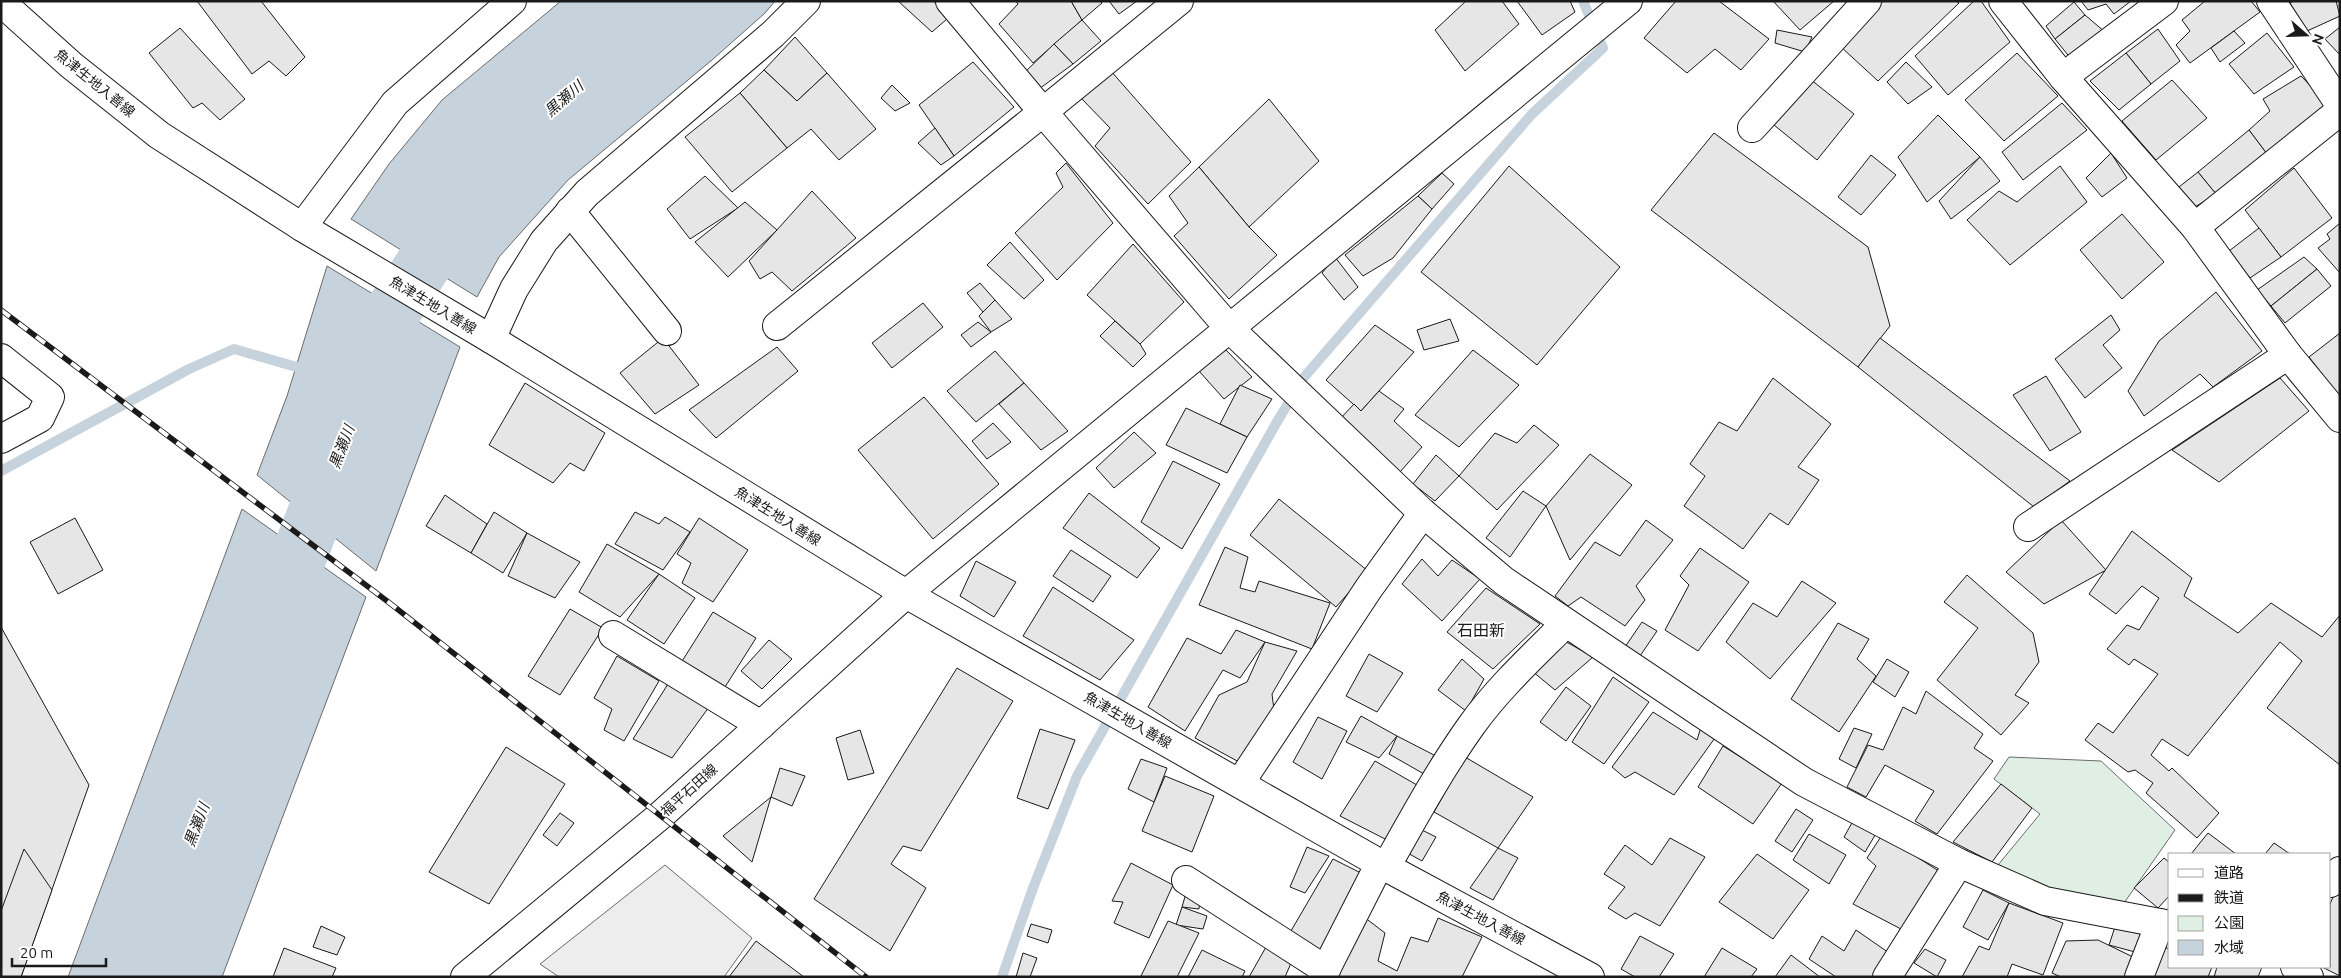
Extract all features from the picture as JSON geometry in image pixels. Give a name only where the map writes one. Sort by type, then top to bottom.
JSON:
[{"type":"street","points":[[302,227],[395,104],[512,1]]},
{"type":"street","points":[[484,335],[544,241],[587,193],[773,34],[806,1]]},
{"type":"street","points":[[950,1],[1229,328],[1423,513],[1504,581],[1804,782],[1958,864],[2045,901],[2165,924],[2140,977]]},
{"type":"street","points":[[777,326],[1179,1]]},
{"type":"street","name":"福平石田線","points":[[465,977],[661,815],[906,594],[1628,1]]},
{"type":"street","points":[[1752,128],[1867,1]]},
{"type":"street","points":[[2003,1],[2063,77],[2195,227],[2288,355],[2340,418]]},
{"type":"street","points":[[2063,77],[2164,1]]},
{"type":"street","points":[[2271,1],[2340,105]]},
{"type":"street","name":"魚津生地入善線","points":[[1,2],[71,65],[159,135],[302,227],[484,335],[906,594],[1383,865],[1590,977]]},
{"type":"street","points":[[2195,227],[2340,111]]},
{"type":"street","points":[[570,212],[667,331]]},
{"type":"street","points":[[2028,526],[2288,355]]},
{"type":"street","points":[[1,358],[50,397],[40,418],[1,440]]},
{"type":"street","points":[[1240,783],[1369,588],[1423,513]]},
{"type":"street","points":[[1186,880],[1324,973],[1383,865],[1471,726],[1514,674],[1566,623]]},
{"type":"street","points":[[613,635],[761,725]]},
{"type":"street","points":[[1887,977],[1958,864]]},
{"type":"street","points":[[2331,882],[2340,871]]},
{"type":"street","points":[[2296,968],[2310,977]]},
{"type":"green space","points":[[2009,757],[2101,761],[2175,830],[2124,903],[2037,887],[1998,865],[2040,814],[1994,779]]},
{"type":"shaded area","points":[[665,865],[752,938],[724,977],[559,977],[540,964]]},
{"type":"water","points":[[561,1],[775,1],[765,13],[712,60],[568,180],[499,257],[477,297],[351,219],[389,164],[442,100]]},
{"type":"water","points":[[327,266],[460,347],[376,571],[257,475],[287,396]]},
{"type":"water","points":[[242,509],[366,597],[222,977],[68,977]]},
{"type":"building","points":[[197,1],[261,1],[305,57],[286,76],[269,61],[252,74]]},
{"type":"building","points":[[898,1],[934,1],[947,19],[932,32]]},
{"type":"building","points":[[1016,1],[1071,1],[1082,20],[1033,63],[999,24],[1018,4]]},
{"type":"building","points":[[1071,1],[1100,1],[1102,3],[1082,20]]},
{"type":"building","points":[[1109,1],[1137,1],[1119,14]]},
{"type":"building","points":[[1466,1],[1502,1],[1519,24],[1465,71],[1435,30]]},
{"type":"building","points":[[1517,1],[1570,1],[1575,12],[1542,35]]},
{"type":"building","points":[[1676,1],[1719,1],[1769,39],[1741,70],[1715,49],[1687,73],[1644,38]]},
{"type":"building","points":[[1773,1],[1834,1],[1800,30]]},
{"type":"building","points":[[1883,1],[1956,1],[1959,3],[1878,81],[1840,46]]},
{"type":"building","points":[[1974,1],[1981,1],[2010,42],[1948,95],[1915,56]]},
{"type":"building","points":[[2081,1],[2131,1],[2114,14],[2106,4],[2088,10]]},
{"type":"building","points":[[2205,1],[2251,1],[2260,12],[2190,63],[2176,45],[2190,31],[2182,20]]},
{"type":"building","points":[[2294,1],[2336,1],[2340,16],[2307,31],[2290,3]]},
{"type":"building","points":[[2074,2],[2085,15],[2055,39],[2046,26]]},
{"type":"building","points":[[2085,15],[2105,32],[2072,60],[2055,39]]},
{"type":"building","points":[[1082,20],[1101,41],[1073,64],[1054,44]]},
{"type":"building","points":[[2340,27],[2340,55],[2325,39]]},
{"type":"building","points":[[180,28],[245,99],[220,120],[202,103],[193,108],[149,53]]},
{"type":"building","points":[[2158,29],[2180,61],[2151,84],[2126,53]]},
{"type":"building","points":[[1777,30],[1812,37],[1805,52],[1775,43]]},
{"type":"building","points":[[2234,31],[2245,43],[2220,62],[2211,48]]},
{"type":"building","points":[[2267,33],[2294,67],[2254,94],[2229,64]]},
{"type":"building","points":[[795,37],[827,73],[797,101],[764,70]]},
{"type":"building","points":[[1054,44],[1073,64],[1039,89],[1024,73]]},
{"type":"building","points":[[2017,53],[2058,96],[2004,141],[1965,100]]},
{"type":"building","points":[[2126,53],[2151,84],[2119,110],[2090,81]]},
{"type":"building","points":[[973,62],[1014,107],[954,156],[919,105]]},
{"type":"building","points":[[1906,62],[1932,87],[1908,104],[1887,82]]},
{"type":"building","points":[[764,70],[797,101],[827,73],[876,129],[839,160],[811,129],[787,148],[740,93]]},
{"type":"building","points":[[1110,70],[1191,162],[1148,204],[1095,146],[1110,128],[1081,98]]},
{"type":"building","points":[[2301,76],[2327,103],[2267,154],[2249,130],[2270,111],[2263,99]]},
{"type":"building","points":[[1810,79],[1854,114],[1817,160],[1774,125]]},
{"type":"building","points":[[2172,80],[2207,118],[2156,160],[2122,121]]},
{"type":"building","points":[[892,85],[910,103],[895,111],[881,98]]},
{"type":"building","points":[[740,93],[787,148],[732,192],[685,137]]},
{"type":"building","points":[[1269,99],[1319,161],[1249,227],[1199,167]]},
{"type":"building","points":[[2062,103],[2087,130],[2023,180],[2002,152]]},
{"type":"building","points":[[1938,115],[1980,157],[1927,202],[1898,157]]},
{"type":"building","points":[[935,128],[954,156],[941,165],[918,143]]},
{"type":"building","points":[[2249,130],[2267,154],[2216,194],[2198,172]]},
{"type":"building","points":[[1714,133],[1868,247],[1890,326],[1858,367],[1651,210]]},
{"type":"building","points":[[2111,153],[2127,178],[2102,197],[2086,178]]},
{"type":"building","points":[[1871,155],[1896,175],[1861,215],[1838,197]]},
{"type":"building","points":[[1980,157],[2000,181],[1951,219],[1939,201]]},
{"type":"building","points":[[1066,163],[1113,223],[1057,280],[1015,233],[1063,187],[1056,173]]},
{"type":"building","points":[[1509,166],[1620,267],[1537,365],[1421,272]]},
{"type":"building","points":[[2060,166],[2087,202],[2010,265],[1967,220],[1999,191],[2017,202]]},
{"type":"building","points":[[1199,167],[1249,227],[1277,255],[1229,299],[1174,236],[1188,223],[1169,196]]},
{"type":"building","points":[[2294,168],[2332,218],[2281,257],[2245,210]]},
{"type":"building","points":[[2198,172],[2216,194],[2195,207],[2179,187]]},
{"type":"building","points":[[1442,173],[1454,184],[1432,209],[1418,196]]},
{"type":"building","points":[[705,176],[738,208],[690,239],[667,209]]},
{"type":"building","points":[[812,191],[856,238],[792,291],[772,272],[760,279],[749,261]]},
{"type":"building","points":[[1418,196],[1432,209],[1393,258],[1363,276],[1345,255]]},
{"type":"building","points":[[745,202],[777,230],[728,277],[695,242]]},
{"type":"building","points":[[2122,214],[2164,262],[2122,299],[2080,250]]},
{"type":"building","points":[[2340,223],[2340,273],[2318,248],[2330,239],[2327,234]]},
{"type":"building","points":[[2259,228],[2281,257],[2250,278],[2229,251]]},
{"type":"building","points":[[1010,242],[1044,280],[1024,299],[987,265]]},
{"type":"building","points":[[1133,244],[1184,302],[1140,344],[1087,295]]},
{"type":"building","points":[[1335,257],[1358,287],[1344,300],[1322,273]]},
{"type":"building","points":[[2304,257],[2317,269],[2271,306],[2257,290]]},
{"type":"building","points":[[2317,269],[2331,286],[2285,323],[2271,306]]},
{"type":"building","points":[[980,283],[995,300],[983,312],[967,293]]},
{"type":"building","points":[[2216,292],[2262,351],[2213,387],[2200,374],[2144,416],[2128,391],[2159,341]]},
{"type":"building","points":[[995,300],[1012,319],[991,332],[979,316]]},
{"type":"building","points":[[923,303],[943,327],[892,368],[872,343]]},
{"type":"building","points":[[2111,315],[2120,330],[2103,345],[2122,368],[2085,398],[2055,359]]},
{"type":"building","points":[[1450,319],[1459,341],[1424,350],[1417,330]]},
{"type":"building","points":[[1115,321],[1140,344],[1146,354],[1133,367],[1100,336]]},
{"type":"building","points":[[978,322],[991,332],[971,347],[961,335]]},
{"type":"building","points":[[1375,325],[1414,352],[1361,411],[1326,380]]},
{"type":"building","points":[[2340,333],[2340,397],[2309,357]]},
{"type":"building","points":[[663,338],[699,385],[655,414],[620,373]]},
{"type":"building","points":[[1880,338],[2070,481],[2034,507],[1858,367]]},
{"type":"building","points":[[777,347],[798,371],[716,438],[689,410]]},
{"type":"building","points":[[1225,349],[1252,377],[1224,399],[1199,371]]},
{"type":"building","points":[[1473,350],[1519,385],[1459,447],[1415,415]]},
{"type":"building","points":[[995,351],[1024,383],[976,422],[947,391]]},
{"type":"building","points":[[2046,376],[2081,432],[2050,451],[2013,395]]},
{"type":"building","points":[[1773,378],[1831,424],[1798,467],[1819,480],[1788,525],[1770,513],[1743,549],[1684,506],[1705,476],[1690,464],[1719,422],[1737,431]]},
{"type":"building","points":[[2280,378],[2309,411],[2219,482],[2172,450]]},
{"type":"building","points":[[525,383],[605,433],[584,471],[570,463],[553,483],[489,445]]},
{"type":"building","points":[[1024,383],[1068,431],[1041,450],[999,404]]},
{"type":"building","points":[[1240,385],[1272,399],[1247,437],[1220,424]]},
{"type":"building","points":[[1379,391],[1404,409],[1394,421],[1422,447],[1400,472],[1339,420],[1354,404],[1361,411]]},
{"type":"building","points":[[924,397],[999,484],[933,539],[858,450]]},
{"type":"building","points":[[1186,408],[1247,437],[1227,473],[1166,445]]},
{"type":"building","points":[[993,423],[1011,442],[987,459],[972,441]]},
{"type":"building","points":[[1534,425],[1559,445],[1497,510],[1459,476],[1495,433],[1517,443]]},
{"type":"building","points":[[1134,432],[1156,453],[1114,488],[1096,468]]},
{"type":"building","points":[[1590,454],[1632,485],[1570,560],[1546,506]]},
{"type":"building","points":[[1436,455],[1459,476],[1435,501],[1413,484]]},
{"type":"building","points":[[1173,461],[1220,484],[1182,549],[1141,522]]},
{"type":"building","points":[[1523,491],[1546,506],[1510,557],[1486,538]]},
{"type":"building","points":[[1089,493],[1160,548],[1137,578],[1063,528]]},
{"type":"building","points":[[445,495],[487,524],[471,553],[426,526]]},
{"type":"building","points":[[1279,499],[1368,571],[1336,607],[1250,535]]},
{"type":"building","points":[[494,512],[527,533],[503,573],[471,553]]},
{"type":"building","points":[[635,512],[659,524],[665,517],[690,532],[663,570],[615,544]]},
{"type":"building","points":[[75,518],[103,570],[58,594],[30,542]]},
{"type":"building","points":[[699,518],[748,550],[713,602],[682,583],[691,563],[677,554]]},
{"type":"building","points":[[1646,520],[1673,540],[1636,586],[1645,600],[1625,626],[1581,597],[1568,606],[1555,596],[1595,542],[1620,556]]},
{"type":"building","points":[[2061,520],[2106,570],[2044,604],[2006,572]]},
{"type":"building","points":[[2132,531],[2192,578],[2184,596],[2238,633],[2271,603],[2322,637],[2340,615],[2340,765],[2267,708],[2302,661],[2280,642],[2188,756],[2162,739],[2151,755],[2169,771],[2172,768],[2219,813],[2197,838],[2146,793],[2153,783],[2135,770],[2128,772],[2085,740],[2098,723],[2113,733],[2158,674],[2134,659],[2129,665],[2107,649],[2127,625],[2139,630],[2159,598],[2142,586],[2116,614],[2089,594]]},
{"type":"building","points":[[527,533],[580,562],[555,598],[508,576]]},
{"type":"building","points":[[607,544],[659,574],[620,617],[579,592]]},
{"type":"building","points":[[1225,547],[1248,557],[1240,588],[1255,592],[1259,581],[1330,603],[1312,649],[1199,605]]},
{"type":"building","points":[[1700,548],[1749,582],[1698,651],[1665,630],[1689,585],[1680,576]]},
{"type":"building","points":[[1071,550],[1111,576],[1093,602],[1053,576]]},
{"type":"building","points":[[1422,559],[1438,576],[1452,560],[1480,579],[1442,621],[1402,584]]},
{"type":"building","points":[[976,561],[1016,582],[994,617],[960,596]]},
{"type":"building","points":[[659,574],[695,598],[664,644],[627,620]]},
{"type":"building","points":[[1967,575],[2033,633],[2039,662],[2015,695],[2029,703],[2001,735],[1937,680],[1978,628],[1944,602]]},
{"type":"building","points":[[1802,581],[1836,603],[1770,679],[1726,642],[1753,603],[1777,617]]},
{"type":"building","points":[[1053,587],[1134,640],[1100,680],[1023,636]]},
{"type":"building","points":[[1486,588],[1540,624],[1493,669],[1447,632]]},
{"type":"building","points":[[570,609],[603,628],[560,695],[528,676]]},
{"type":"building","points":[[713,612],[756,638],[725,687],[679,666]]},
{"type":"building","points":[[1642,622],[1657,631],[1640,656],[1625,647]]},
{"type":"building","points":[[1838,623],[1869,639],[1857,659],[1876,676],[1839,732],[1791,699]]},
{"type":"building","points":[[1,627],[89,785],[21,977],[1,977]]},
{"type":"building","points":[[1236,630],[1265,642],[1240,678],[1223,670],[1185,731],[1148,707],[1187,638],[1221,654]]},
{"type":"building","points":[[769,640],[792,659],[762,689],[741,671]]},
{"type":"building","points":[[1563,640],[1593,657],[1555,690],[1532,671]]},
{"type":"building","points":[[1265,642],[1297,651],[1272,694],[1274,710],[1239,762],[1195,738],[1219,695],[1247,682]]},
{"type":"building","points":[[1369,654],[1403,673],[1377,712],[1346,696]]},
{"type":"building","points":[[617,656],[659,681],[624,741],[604,730],[612,709],[594,698]]},
{"type":"building","points":[[1462,659],[1484,679],[1466,711],[1438,690]]},
{"type":"building","points":[[1887,659],[1909,672],[1895,697],[1873,682]]},
{"type":"building","points":[[957,668],[1013,701],[921,851],[903,846],[891,864],[926,888],[890,951],[814,899]]},
{"type":"building","points":[[1613,677],[1649,702],[1604,764],[1572,742]]},
{"type":"building","points":[[668,684],[709,707],[672,758],[633,739]]},
{"type":"building","points":[[1566,687],[1591,706],[1566,741],[1540,722]]},
{"type":"building","points":[[1926,691],[1983,734],[1974,748],[1993,761],[1937,834],[1915,821],[1934,791],[1885,765],[1866,797],[1847,787],[1868,745],[1883,750],[1903,707],[1916,714]]},
{"type":"building","points":[[1653,712],[1697,740],[1701,727],[1717,735],[1674,795],[1635,772],[1625,778],[1612,767]]},
{"type":"building","points":[[1361,716],[1397,736],[1379,758],[1346,742]]},
{"type":"building","points":[[1318,717],[1347,731],[1322,779],[1293,762]]},
{"type":"building","points":[[1854,728],[1872,734],[1856,768],[1839,759]]},
{"type":"building","points":[[1040,729],[1075,740],[1048,809],[1017,798]]},
{"type":"building","points":[[860,730],[874,773],[848,780],[836,738]]},
{"type":"building","points":[[1397,736],[1434,755],[1424,774],[1389,754]]},
{"type":"building","points":[[1723,746],[1782,783],[1753,824],[1698,787]]},
{"type":"building","points":[[506,747],[565,784],[489,904],[429,872]]},
{"type":"building","points":[[1465,757],[1533,797],[1498,848],[1434,812]]},
{"type":"building","points":[[1141,759],[1167,768],[1154,802],[1128,789]]},
{"type":"building","points":[[1375,761],[1417,785],[1387,840],[1340,816]]},
{"type":"building","points":[[780,768],[805,776],[792,806],[771,797]]},
{"type":"building","points":[[1165,776],[1214,796],[1192,852],[1142,831]]},
{"type":"building","points":[[2001,784],[2032,808],[1992,862],[1953,842]]},
{"type":"building","points":[[771,797],[752,862],[723,836]]},
{"type":"building","points":[[1796,809],[1813,820],[1792,852],[1775,841]]},
{"type":"building","points":[[560,813],[574,823],[557,846],[543,835]]},
{"type":"building","points":[[1853,821],[1877,832],[1865,852],[1844,837]]},
{"type":"building","points":[[1418,828],[1436,837],[1422,861],[1404,851]]},
{"type":"building","points":[[2208,833],[2235,853],[2192,853]]},
{"type":"building","points":[[1809,834],[1846,855],[1829,884],[1793,860]]},
{"type":"building","points":[[1882,835],[1942,873],[1901,929],[1853,904],[1876,866],[1867,858]]},
{"type":"building","points":[[1670,838],[1705,857],[1660,926],[1635,913],[1626,919],[1608,908],[1625,887],[1604,874],[1625,845],[1652,865]]},
{"type":"building","points":[[2274,843],[2289,853],[2266,853]]},
{"type":"building","points":[[1307,847],[1329,856],[1305,893],[1290,887]]},
{"type":"building","points":[[1498,848],[1518,858],[1493,900],[1470,888]]},
{"type":"building","points":[[24,849],[52,890],[21,977],[1,977],[1,911]]},
{"type":"building","points":[[1757,854],[1809,890],[1773,939],[1719,902]]},
{"type":"building","points":[[2164,858],[2168,861],[2168,897],[2158,908],[2134,888]]},
{"type":"building","points":[[1333,859],[1367,876],[1319,952],[1288,936]]},
{"type":"building","points":[[1131,863],[1173,885],[1149,938],[1114,923],[1123,902],[1112,901]]},
{"type":"building","points":[[1983,890],[2009,903],[1988,940],[1963,927]]},
{"type":"building","points":[[2336,890],[2340,894],[2340,976],[2324,968],[2331,968],[2331,902]]},
{"type":"building","points":[[1186,893],[1200,898],[1199,909],[1182,907]]},
{"type":"building","points":[[2009,903],[2063,923],[2043,975],[2012,964],[2007,977],[1962,977],[1979,946],[1989,950]]},
{"type":"building","points":[[1182,907],[1207,916],[1203,929],[1176,925]]},
{"type":"building","points":[[1364,917],[1385,933],[1378,961],[1397,971],[1411,937],[1428,942],[1438,918],[1482,937],[1462,977],[1339,977]]},
{"type":"building","points":[[1168,921],[1199,933],[1177,977],[1143,977],[1141,976]]},
{"type":"building","points":[[1031,924],[1052,930],[1048,943],[1027,936]]},
{"type":"building","points":[[321,926],[345,937],[337,955],[313,947]]},
{"type":"building","points":[[2115,927],[2144,935],[2135,952],[2109,945]]},
{"type":"building","points":[[1856,930],[1892,955],[1877,977],[1836,977],[1809,959],[1822,936],[1844,951]]},
{"type":"building","points":[[1640,936],[1674,954],[1659,977],[1635,977],[1621,969]]},
{"type":"building","points":[[2098,940],[2133,957],[2125,977],[2061,977],[2052,973],[2066,941]]},
{"type":"building","points":[[756,941],[804,977],[729,977]]},
{"type":"building","points":[[1266,947],[1291,963],[1285,977],[1249,977]]},
{"type":"building","points":[[2163,947],[2168,948],[2168,968],[2212,968],[2208,977],[2151,977]]},
{"type":"building","points":[[284,948],[336,968],[332,977],[273,977]]},
{"type":"building","points":[[1722,948],[1757,969],[1751,977],[1704,977]]},
{"type":"building","points":[[1925,949],[1946,960],[1937,977],[1914,963]]},
{"type":"building","points":[[1202,950],[1245,971],[1242,977],[1188,977]]},
{"type":"building","points":[[1023,953],[1037,958],[1030,977],[1016,977]]},
{"type":"building","points":[[1791,955],[1820,977],[1775,977]]},
{"type":"building","points":[[2217,968],[2262,968],[2258,977],[2214,977]]},
{"type":"waterway","points":[[1002,977],[1033,888],[1077,776],[1278,420],[1305,376],[1532,114],[1603,48],[1583,1]]},
{"type":"waterway","name":"黒瀬川","points":[[273,623],[395,308],[466,199]]},
{"type":"waterway","points":[[1,471],[189,369],[234,349],[307,370]]},
{"type":"railway","points":[[1,310],[387,601],[866,977]]},
{"type":"district","name":"石田新","points":[[1481,630]]}]
